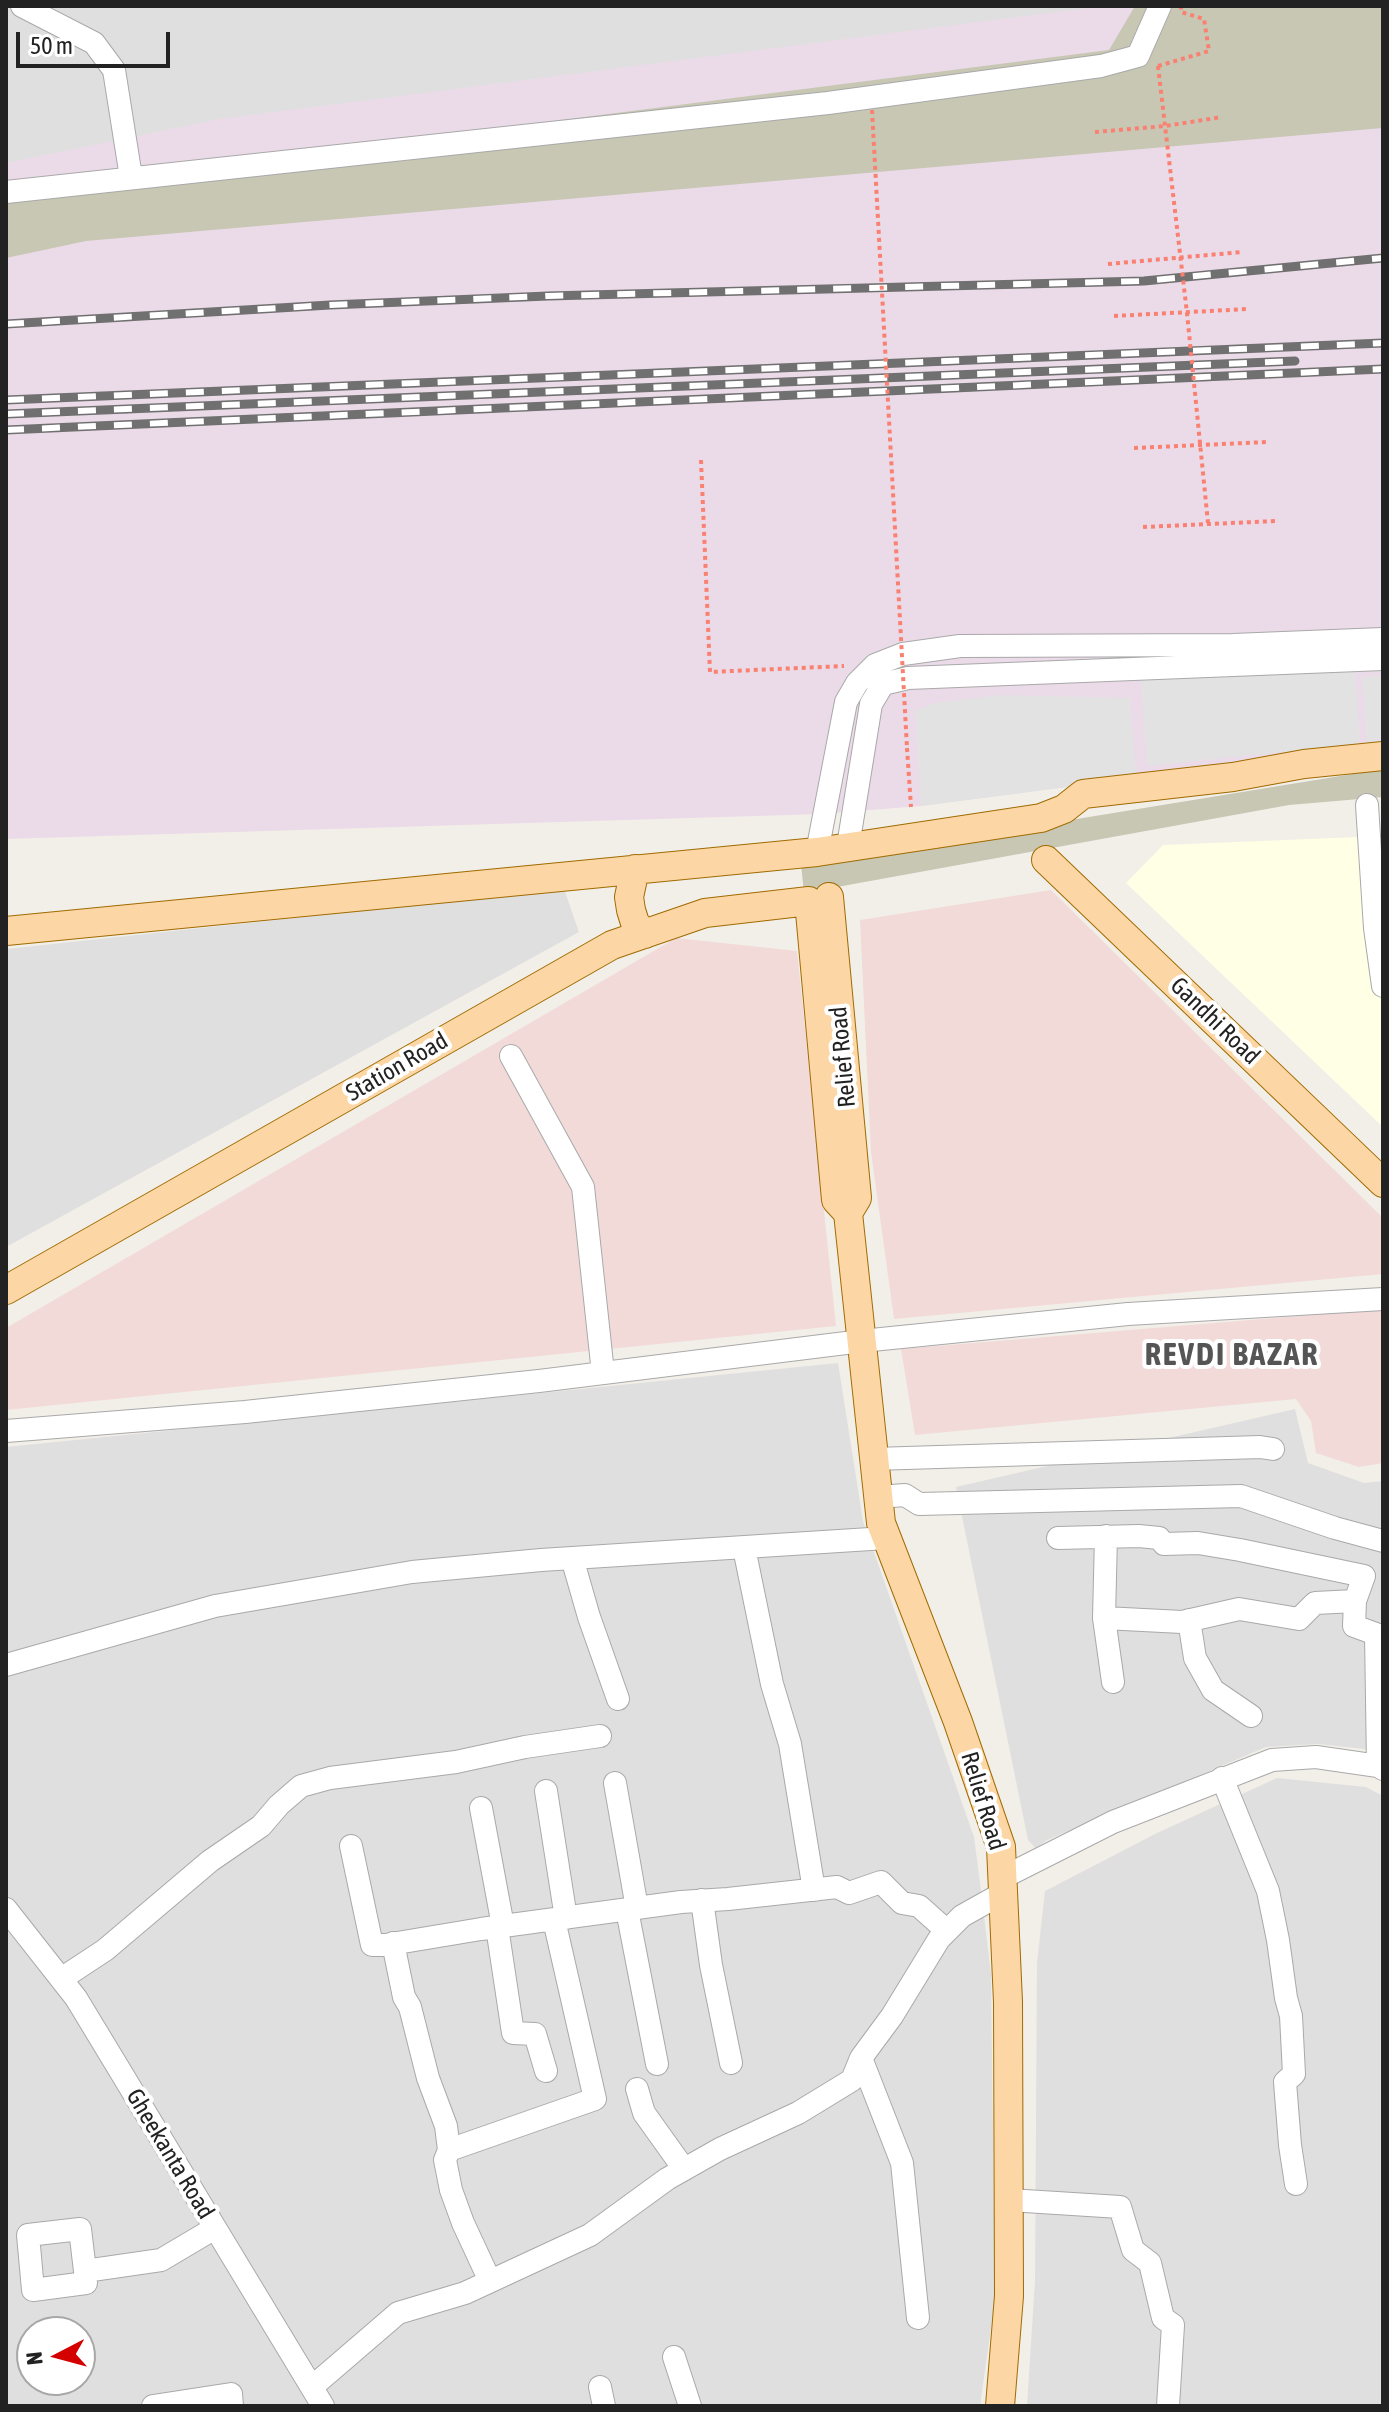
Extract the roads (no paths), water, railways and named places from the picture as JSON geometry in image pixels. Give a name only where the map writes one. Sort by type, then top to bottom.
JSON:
[{"type":"main road","points":[[6,931],[817,852],[1041,818],[1064,809],[1083,794],[1383,756]]},
{"type":"main road","name":"Gandhi Road","points":[[1046,860],[1383,1183]]},
{"type":"main road","points":[[635,869],[629,897],[635,923],[645,934]]},
{"type":"main road","name":"Station Road","points":[[6,1290],[612,945],[705,913],[819,899]]},
{"type":"main road","name":"Relief Road","points":[[819,899],[857,1198],[848,1213],[881,1523],[958,1722],[1001,1847],[1008,2002],[1009,2296],[1000,2406]]},
{"type":"street","points":[[22,6],[94,43],[114,70],[131,177]]},
{"type":"street","points":[[6,192],[828,103],[1101,66],[1138,56],[1160,6]]},
{"type":"street","points":[[817,852],[846,702],[857,683],[875,665],[903,654],[960,646],[1233,645],[1383,639]]},
{"type":"street","points":[[848,846],[871,704],[883,684],[908,678],[1383,659]]},
{"type":"street","points":[[1367,805],[1375,928],[1383,986]]},
{"type":"street","points":[[511,1056],[583,1187],[603,1373]]},
{"type":"street","points":[[6,1431],[245,1412],[862,1341],[1128,1314],[1383,1299]]},
{"type":"street","points":[[874,1459],[1273,1449]]},
{"type":"street","points":[[878,1497],[905,1495],[919,1504],[1241,1496],[1383,1541]]},
{"type":"street","points":[[1106,1536],[1104,1618],[1113,1682]]},
{"type":"street","points":[[6,1665],[215,1606],[412,1572],[572,1558],[886,1538]]},
{"type":"street","points":[[318,2397],[398,2313],[465,2293],[590,2235],[684,2169],[798,2113],[852,2080],[861,2058],[947,1931],[1002,1886],[1113,1822],[1272,1760],[1316,1757],[1380,1768],[1376,1634],[1354,1626],[1355,1601],[1364,1576],[1198,1543],[1164,1544],[1159,1538],[1058,1538]]},
{"type":"street","points":[[744,1548],[772,1684],[790,1744],[814,1890]]},
{"type":"street","points":[[572,1558],[618,1699]]},
{"type":"street","points":[[1104,1618],[1182,1622],[1239,1609],[1299,1619],[1315,1603],[1355,1601]]},
{"type":"street","points":[[1189,1620],[1195,1658],[1213,1690],[1251,1716]]},
{"type":"street","points":[[61,1979],[105,1950],[210,1861],[261,1826],[301,1786],[330,1778],[456,1762],[525,1747],[600,1736]]},
{"type":"street","points":[[1222,1778],[1268,1891],[1278,1940],[1291,2016],[1294,2074],[1285,2082],[1296,2184]]},
{"type":"street","points":[[615,1783],[657,2064]]},
{"type":"street","points":[[449,2150],[595,2099],[560,1919],[546,1791]]},
{"type":"street","points":[[481,1808],[513,2033],[535,2034],[546,2071]]},
{"type":"street","points":[[351,1846],[372,1945],[702,1900],[837,1887],[849,1893],[881,1882],[902,1903],[919,1906],[947,1931]]},
{"type":"street","points":[[702,1900],[711,1965],[731,2063]]},
{"type":"street","name":"Gheekanta Road","points":[[10,1921],[76,1998],[318,2397]]},
{"type":"street","points":[[393,1943],[404,1997],[410,2007],[428,2078],[446,2126],[449,2150],[445,2160],[451,2190],[490,2281]]},
{"type":"street","points":[[861,2058],[902,2163],[918,2318]]},
{"type":"street","points":[[637,2089],[644,2113],[684,2169]]},
{"type":"street","points":[[1009,2200],[1120,2207],[1133,2250],[1150,2263],[1163,2318],[1173,2325],[1168,2406]]},
{"type":"street","points":[[85,2271],[161,2260],[215,2228]]},
{"type":"street","points":[[674,2357],[690,2406]]},
{"type":"street","points":[[153,2406],[231,2394],[232,2406]]},
{"type":"railway","points":[[6,324],[548,296],[1144,281],[1383,258]]},
{"type":"railway","points":[[6,400],[1383,343]]},
{"type":"railway","points":[[6,414],[1295,361]]},
{"type":"railway","points":[[6,430],[1383,369]]},
{"type":"district","name":"REVDI BAZAR","points":[[1232,1355]]}]
